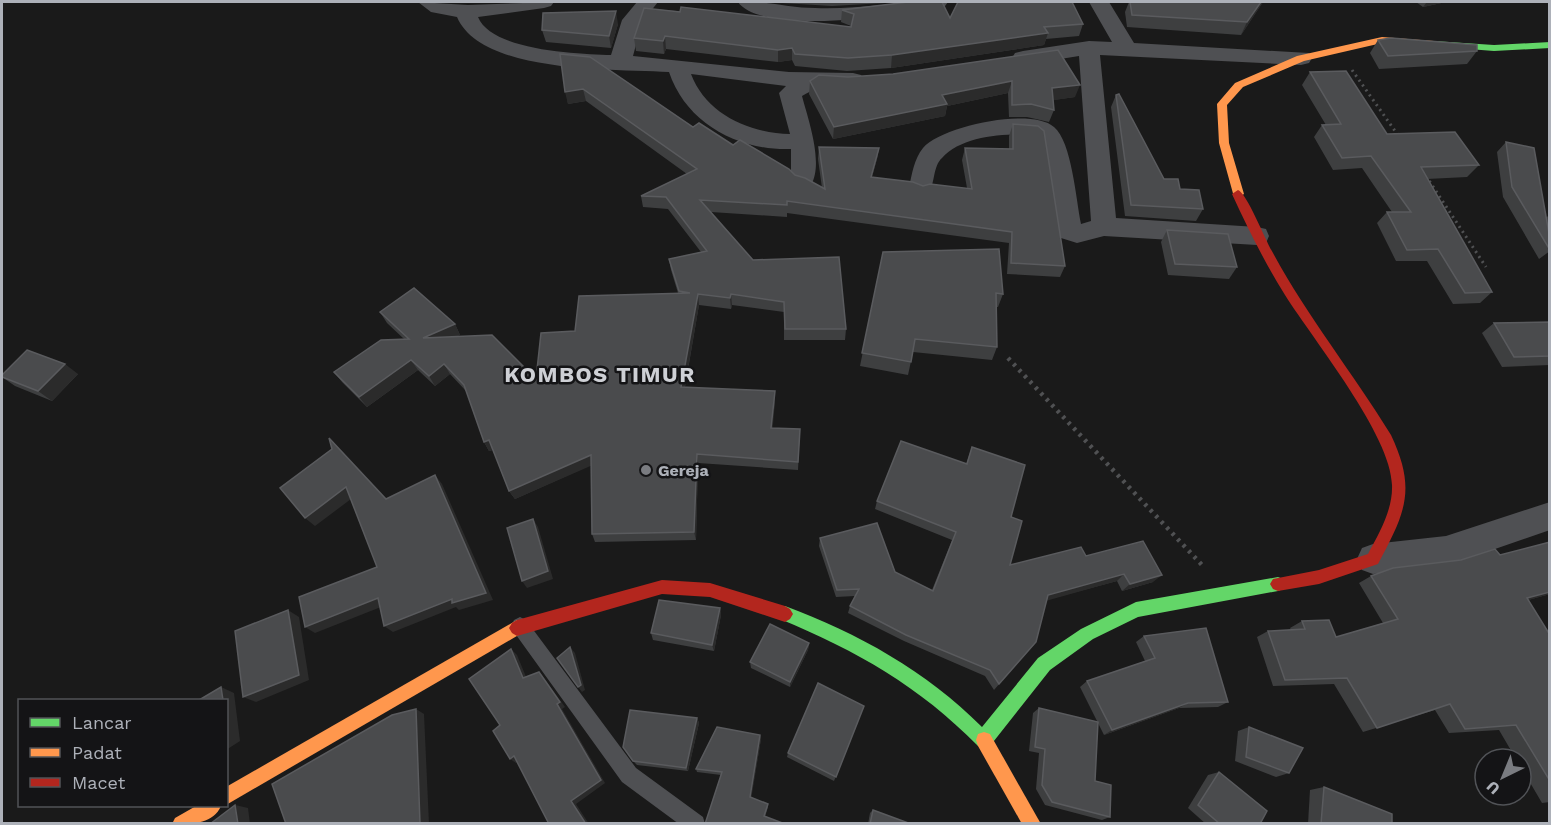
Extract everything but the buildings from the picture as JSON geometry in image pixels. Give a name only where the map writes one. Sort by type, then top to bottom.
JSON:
[{"type":"street","points":[[428,2],[434,6],[466,11],[544,2]]},
{"type":"street","points":[[620,63],[632,20],[648,2]]},
{"type":"street","points":[[748,2],[764,9],[794,13],[848,14],[938,2]]},
{"type":"street","points":[[1099,2],[1127,50]]},
{"type":"street","points":[[466,11],[467,20],[476,32],[496,42],[540,54],[620,63],[814,78],[869,79]]},
{"type":"street","points":[[1373,559],[1399,510],[1400,475],[1386,437],[1257,236],[1236,188],[1221,126],[1222,104],[1239,86],[1300,58],[1382,40],[1494,48],[1532,48],[1550,45]]},
{"type":"street","points":[[1089,48],[1104,227]]},
{"type":"street","points":[[1008,60],[1089,48],[1300,58]]},
{"type":"street","points":[[1223,55],[1239,86]]},
{"type":"street","points":[[677,66],[690,95],[714,118],[742,135],[766,142],[803,141]]},
{"type":"street","points":[[803,179],[803,141],[790,93],[814,78]]},
{"type":"street","points":[[921,187],[927,162],[933,153],[948,142],[1009,125],[1026,126],[1043,130],[1053,140],[1070,231],[1077,234],[1104,227],[1257,236]]},
{"type":"street","points":[[983,739],[1044,664],[1087,633],[1136,610],[1320,577],[1373,559],[1446,551],[1550,516]]},
{"type":"street","points":[[228,796],[520,626],[662,587],[710,590],[800,619],[875,654],[943,703],[983,739],[1032,824]]},
{"type":"street","points":[[181,824],[210,807]]},
{"type":"lane","points":[[520,626],[629,775],[696,824]]},
{"type":"path","points":[[1338,50],[1402,141]]},
{"type":"path","points":[[1421,169],[1486,267]]},
{"type":"path","points":[[1008,358],[1229,594]]},
{"type":"traffic: fast","points":[[1434,44],[1494,48],[1550,45]]},
{"type":"traffic: fast","points":[[983,739],[1044,664],[1087,634],[1136,610],[1278,584]]},
{"type":"traffic: fast","points":[[785,614],[839,636],[892,665],[942,701],[984,740]]},
{"type":"traffic: slow","points":[[1238,194],[1224,143],[1222,104],[1239,85],[1301,58],[1382,40],[1434,44]]},
{"type":"traffic: slow","points":[[228,796],[517,628]]},
{"type":"traffic: slow","points":[[984,740],[1032,824]]},
{"type":"traffic: slow","points":[[181,824],[210,807]]},
{"type":"traffic: jam","points":[[1238,194],[1269,259],[1368,408],[1386,439],[1398,472],[1399,487],[1395,514],[1373,559],[1319,577],[1278,584]]},
{"type":"traffic: jam","points":[[517,628],[662,587],[710,590],[785,614]]},
{"type":"place","name":"Gereja","points":[[646,470]]},
{"type":"district","name":"KOMBOS TIMUR","points":[[600,374]]}]
